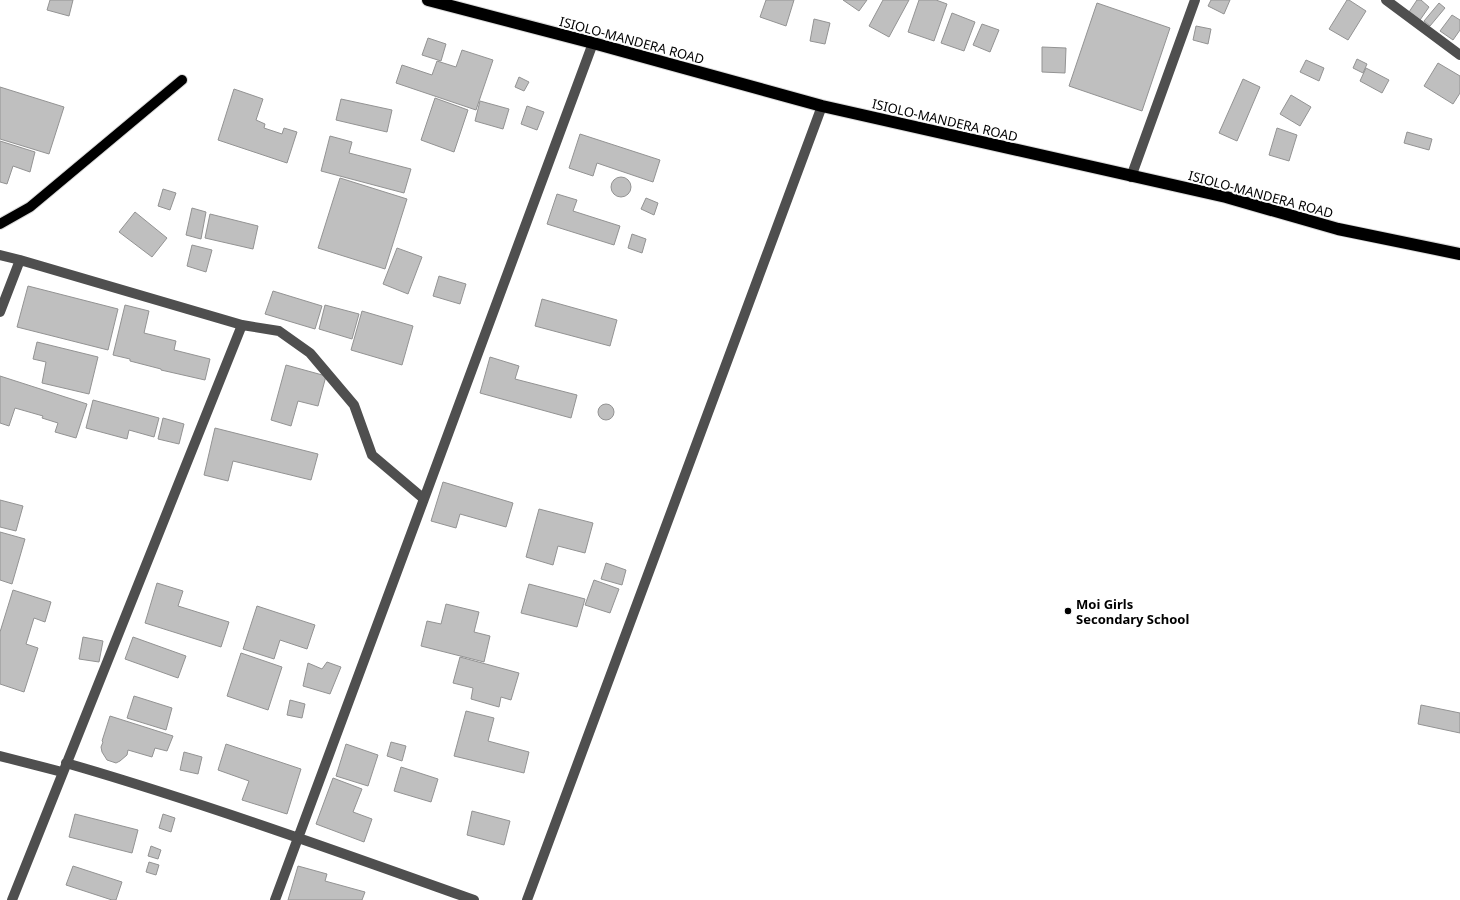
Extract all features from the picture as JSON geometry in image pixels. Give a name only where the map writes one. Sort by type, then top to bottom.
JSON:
[{"type":"highway","name":"ISIOLO-MANDERA ROAD","points":[[428,0],[593,43],[822,106],[1131,177],[1226,197],[1338,229],[1460,254]]},
{"type":"main road","points":[[0,224],[30,207],[182,80]]},
{"type":"street","points":[[1131,177],[1195,0]]},
{"type":"street","points":[[1386,0],[1460,55]]},
{"type":"street","points":[[274,900],[299,837],[593,43]]},
{"type":"street","points":[[527,900],[822,106]]},
{"type":"street","points":[[0,255],[242,325],[279,332],[310,353],[354,405],[372,455],[424,499]]},
{"type":"street","points":[[0,312],[20,260]]},
{"type":"street","points":[[12,900],[242,325]]},
{"type":"street","points":[[0,756],[114,777],[299,837],[474,900]]},
{"type":"building","points":[[50,0],[73,0],[69,16],[47,10]]},
{"type":"building","points":[[766,0],[794,0],[786,26],[760,17]]},
{"type":"building","points":[[843,0],[867,0],[859,11]]},
{"type":"building","points":[[883,0],[909,0],[889,37],[869,26]]},
{"type":"building","points":[[919,0],[936,0],[947,4],[934,41],[908,32]]},
{"type":"building","points":[[1211,0],[1230,0],[1224,14],[1208,6]]},
{"type":"building","points":[[1347,0],[1366,11],[1348,40],[1329,29]]},
{"type":"building","points":[[1417,0],[1421,0],[1429,7],[1420,20],[1409,12]]},
{"type":"building","points":[[1097,3],[1170,28],[1142,111],[1069,86]]},
{"type":"building","points":[[1439,3],[1445,8],[1430,26],[1424,21]]},
{"type":"building","points":[[952,13],[975,22],[964,51],[941,43]]},
{"type":"building","points":[[1452,15],[1460,20],[1460,30],[1453,40],[1440,31]]},
{"type":"building","points":[[814,19],[830,23],[825,44],[810,41]]},
{"type":"building","points":[[982,24],[999,30],[990,52],[973,45]]},
{"type":"building","points":[[1196,26],[1211,29],[1208,44],[1193,40]]},
{"type":"building","points":[[428,38],[446,44],[441,61],[422,55]]},
{"type":"building","points":[[1042,47],[1066,48],[1065,73],[1042,72]]},
{"type":"building","points":[[462,50],[493,60],[476,110],[396,83],[402,65],[432,75],[437,61],[456,67]]},
{"type":"building","points":[[1357,59],[1367,64],[1363,73],[1353,68]]},
{"type":"building","points":[[1306,60],[1324,68],[1319,81],[1300,72]]},
{"type":"building","points":[[1438,63],[1460,76],[1460,93],[1453,104],[1424,86]]},
{"type":"building","points":[[1366,68],[1389,80],[1382,93],[1360,81]]},
{"type":"building","points":[[519,77],[529,82],[524,91],[515,87]]},
{"type":"building","points":[[1243,79],[1260,87],[1237,141],[1219,133]]},
{"type":"building","points":[[0,87],[64,107],[49,154],[0,139]]},
{"type":"building","points":[[234,89],[263,99],[256,120],[265,124],[264,128],[282,134],[284,128],[297,132],[287,163],[218,140]]},
{"type":"building","points":[[1291,95],[1311,107],[1300,126],[1280,114]]},
{"type":"building","points":[[435,98],[468,110],[454,152],[421,140]]},
{"type":"building","points":[[341,99],[392,110],[387,132],[336,120]]},
{"type":"building","points":[[480,101],[509,109],[503,129],[475,121]]},
{"type":"building","points":[[527,106],[544,112],[537,130],[521,124]]},
{"type":"building","points":[[1277,128],[1297,135],[1289,161],[1269,155]]},
{"type":"building","points":[[1407,132],[1432,139],[1429,150],[1404,143]]},
{"type":"building","points":[[580,134],[660,160],[653,182],[597,163],[593,176],[569,168]]},
{"type":"building","points":[[330,136],[352,142],[349,153],[411,169],[404,193],[321,171]]},
{"type":"building","points":[[0,141],[35,152],[30,172],[13,166],[7,184],[0,182]]},
{"type":"building","points":[[621,177],[628,180],[631,187],[628,194],[621,197],[614,194],[611,187],[614,180]]},
{"type":"building","points":[[340,178],[407,199],[385,269],[318,248]]},
{"type":"building","points":[[163,189],[176,193],[170,210],[158,206]]},
{"type":"building","points":[[557,194],[577,200],[573,211],[620,226],[614,245],[547,224]]},
{"type":"building","points":[[646,198],[658,203],[654,215],[641,209]]},
{"type":"building","points":[[192,208],[206,212],[201,239],[186,235]]},
{"type":"building","points":[[135,212],[167,238],[152,257],[119,232]]},
{"type":"building","points":[[210,214],[258,226],[253,249],[205,238]]},
{"type":"building","points":[[632,234],[646,239],[642,253],[628,248]]},
{"type":"building","points":[[192,245],[212,250],[206,272],[187,266]]},
{"type":"building","points":[[397,248],[422,257],[408,294],[383,284]]},
{"type":"building","points":[[439,276],[466,284],[460,304],[433,296]]},
{"type":"building","points":[[28,286],[118,309],[108,350],[17,327]]},
{"type":"building","points":[[273,291],[322,306],[315,329],[265,314]]},
{"type":"building","points":[[542,299],[617,320],[610,346],[535,326]]},
{"type":"building","points":[[125,305],[149,311],[144,333],[176,341],[174,350],[210,359],[205,380],[161,370],[130,361],[130,359],[113,355]]},
{"type":"building","points":[[325,305],[359,314],[352,339],[319,329]]},
{"type":"building","points":[[362,311],[413,326],[402,365],[351,350]]},
{"type":"building","points":[[37,342],[98,357],[89,394],[42,383],[46,362],[33,359]]},
{"type":"building","points":[[490,357],[519,366],[515,379],[577,395],[571,418],[480,393]]},
{"type":"building","points":[[286,365],[326,376],[318,406],[298,401],[291,426],[271,420]]},
{"type":"building","points":[[0,376],[87,404],[76,438],[55,432],[58,423],[42,418],[43,416],[15,408],[9,426],[0,423]]},
{"type":"building","points":[[93,400],[159,418],[154,437],[129,430],[127,439],[86,428]]},
{"type":"building","points":[[606,404],[613,409],[614,412],[609,419],[606,420],[599,415],[598,412],[603,405]]},
{"type":"building","points":[[163,418],[184,424],[179,444],[158,439]]},
{"type":"building","points":[[215,428],[318,454],[311,480],[233,461],[228,481],[204,475]]},
{"type":"building","points":[[443,482],[513,503],[506,527],[460,514],[456,528],[431,521]]},
{"type":"building","points":[[0,500],[23,506],[16,531],[0,527]]},
{"type":"building","points":[[539,509],[593,523],[585,553],[558,546],[553,565],[526,557]]},
{"type":"building","points":[[0,532],[25,539],[12,584],[0,580]]},
{"type":"building","points":[[606,563],[626,570],[622,585],[601,579]]},
{"type":"building","points":[[594,580],[619,589],[610,613],[585,605]]},
{"type":"building","points":[[157,583],[183,591],[178,606],[229,622],[221,647],[145,623]]},
{"type":"building","points":[[529,584],[585,599],[577,627],[521,613]]},
{"type":"building","points":[[13,590],[51,602],[45,622],[34,618],[26,644],[38,648],[24,692],[0,684],[0,632]]},
{"type":"building","points":[[446,604],[479,612],[474,632],[490,636],[484,662],[421,646],[427,621],[441,624]]},
{"type":"building","points":[[257,606],[315,625],[307,649],[280,640],[274,659],[243,649]]},
{"type":"building","points":[[83,637],[103,641],[99,662],[79,659]]},
{"type":"building","points":[[133,637],[186,656],[178,678],[125,659]]},
{"type":"building","points":[[241,653],[282,667],[268,710],[227,696]]},
{"type":"building","points":[[460,657],[519,673],[511,700],[501,697],[499,707],[471,699],[473,688],[453,683]]},
{"type":"building","points":[[327,662],[341,667],[330,694],[303,686],[308,663],[322,669]]},
{"type":"building","points":[[134,696],[172,708],[166,730],[127,718]]},
{"type":"building","points":[[290,700],[305,704],[302,718],[287,715]]},
{"type":"building","points":[[1421,705],[1460,713],[1460,733],[1418,724]]},
{"type":"building","points":[[466,711],[494,718],[488,741],[529,752],[524,773],[454,756]]},
{"type":"building","points":[[110,716],[173,736],[167,751],[155,748],[152,757],[128,750],[127,755],[116,763],[107,760],[101,747]]},
{"type":"building","points":[[391,742],[406,746],[402,761],[387,756]]},
{"type":"building","points":[[226,744],[301,769],[287,814],[242,800],[249,781],[218,770]]},
{"type":"building","points":[[346,744],[378,755],[368,786],[336,776]]},
{"type":"building","points":[[184,752],[202,757],[198,774],[180,770]]},
{"type":"building","points":[[401,767],[438,779],[431,802],[394,791]]},
{"type":"building","points":[[333,778],[362,789],[353,812],[372,819],[364,842],[316,824]]},
{"type":"building","points":[[472,811],[510,821],[504,845],[467,835]]},
{"type":"building","points":[[75,814],[138,830],[132,853],[69,837]]},
{"type":"building","points":[[163,814],[175,818],[171,832],[159,828]]},
{"type":"building","points":[[151,846],[161,850],[158,859],[148,856]]},
{"type":"building","points":[[149,862],[159,865],[156,875],[146,872]]},
{"type":"building","points":[[73,866],[122,882],[116,900],[66,885]]},
{"type":"building","points":[[298,866],[327,874],[325,881],[365,892],[362,900],[288,900]]},
{"type":"place","name":"Moi Girls Secondary School","points":[[1068,611]]}]
